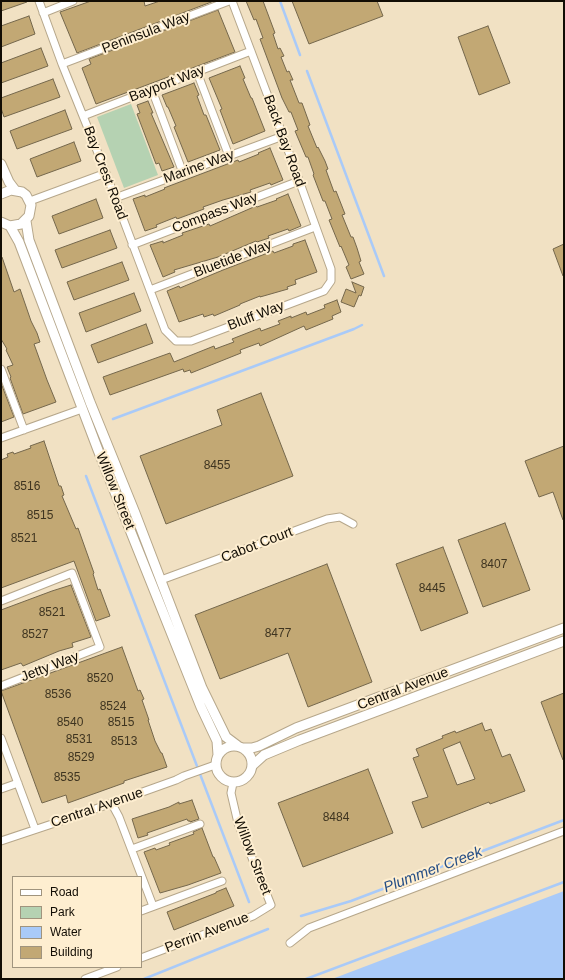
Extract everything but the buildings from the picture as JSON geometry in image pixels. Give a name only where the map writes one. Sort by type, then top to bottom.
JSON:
[{"type":"street","name":"Bay Crest Road","points":[[39,1],[62,64],[106,173],[132,245],[166,330],[176,342]]},
{"type":"street","points":[[43,12],[73,1]]},
{"type":"street","name":"Back Bay Road","points":[[230,1],[251,51],[331,269],[331,281]]},
{"type":"street","name":"Peninsula Way","points":[[62,64],[230,1]]},
{"type":"street","name":"Bayport Way","points":[[83,116],[251,51]]},
{"type":"street","points":[[197,72],[229,156]]},
{"type":"street","points":[[152,90],[183,173]]},
{"type":"street","name":"Marine Way","points":[[115,198],[283,136]]},
{"type":"street","points":[[1,164],[9,182],[15,190]]},
{"type":"street","points":[[30,201],[106,173]]},
{"type":"street","name":"Compass Way","points":[[132,245],[299,181]]},
{"type":"street","points":[[1,194],[5,191],[15,190],[22,192],[30,201],[31,211],[26,221],[16,226],[10,226],[1,222]]},
{"type":"street","name":"Willow Street","points":[[26,221],[29,240],[87,395],[210,706],[226,737],[240,747]]},
{"type":"street","name":"Willow Street","points":[[10,226],[19,242],[82,409],[201,707],[217,741],[218,755]]},
{"type":"street","name":"Bluetide Way","points":[[150,290],[315,228]]},
{"type":"street","name":"Bluff Way","points":[[176,342],[191,341],[324,291],[331,281]]},
{"type":"street","points":[[1,369],[24,430]]},
{"type":"street","points":[[1,438],[82,409]]},
{"type":"street","name":"Cabot Court","points":[[160,580],[327,519],[340,517],[353,524]]},
{"type":"street","name":"Jetty Way","points":[[1,601],[72,573],[100,647],[1,686]]},
{"type":"street","name":"Central Avenue","points":[[240,747],[252,748],[259,746],[296,728],[564,628]]},
{"type":"street","name":"Central Avenue","points":[[253,765],[264,755],[293,743],[564,641]]},
{"type":"street","points":[[1,738],[35,829]]},
{"type":"street","points":[[226,747],[240,747],[250,755],[253,765],[251,771],[244,780],[233,783],[228,782],[219,776],[212,766],[218,755],[226,747]]},
{"type":"street","name":"Central Avenue","points":[[1,841],[112,804],[212,766]]},
{"type":"street","points":[[1,789],[18,783]]},
{"type":"street","name":"Willow Street","points":[[233,783],[231,793],[238,823],[271,905]]},
{"type":"street","points":[[112,804],[120,817],[142,876]]},
{"type":"street","points":[[132,850],[200,824]]},
{"type":"street","points":[[290,943],[309,928],[564,831]]},
{"type":"street","points":[[142,877],[153,906]]},
{"type":"street","points":[[142,911],[222,881]]},
{"type":"street","name":"Perrin Avenue","points":[[142,958],[253,916],[271,905]]},
{"type":"street","points":[[85,979],[114,968]]},
{"type":"green space","points":[[131,104],[158,175],[124,188],[97,117]]},
{"type":"water","points":[[564,891],[564,979],[332,979]]},
{"type":"waterway","points":[[280,1],[300,55]]},
{"type":"waterway","points":[[307,71],[384,276]]},
{"type":"waterway","points":[[113,419],[362,325]]},
{"type":"waterway","points":[[86,476],[249,902]]},
{"type":"waterway","name":"Plummer Creek","points":[[301,916],[351,901],[564,820]]},
{"type":"waterway","points":[[306,979],[564,882]]},
{"type":"waterway","name":"Plummer Creek","points":[[144,979],[268,929]]}]
